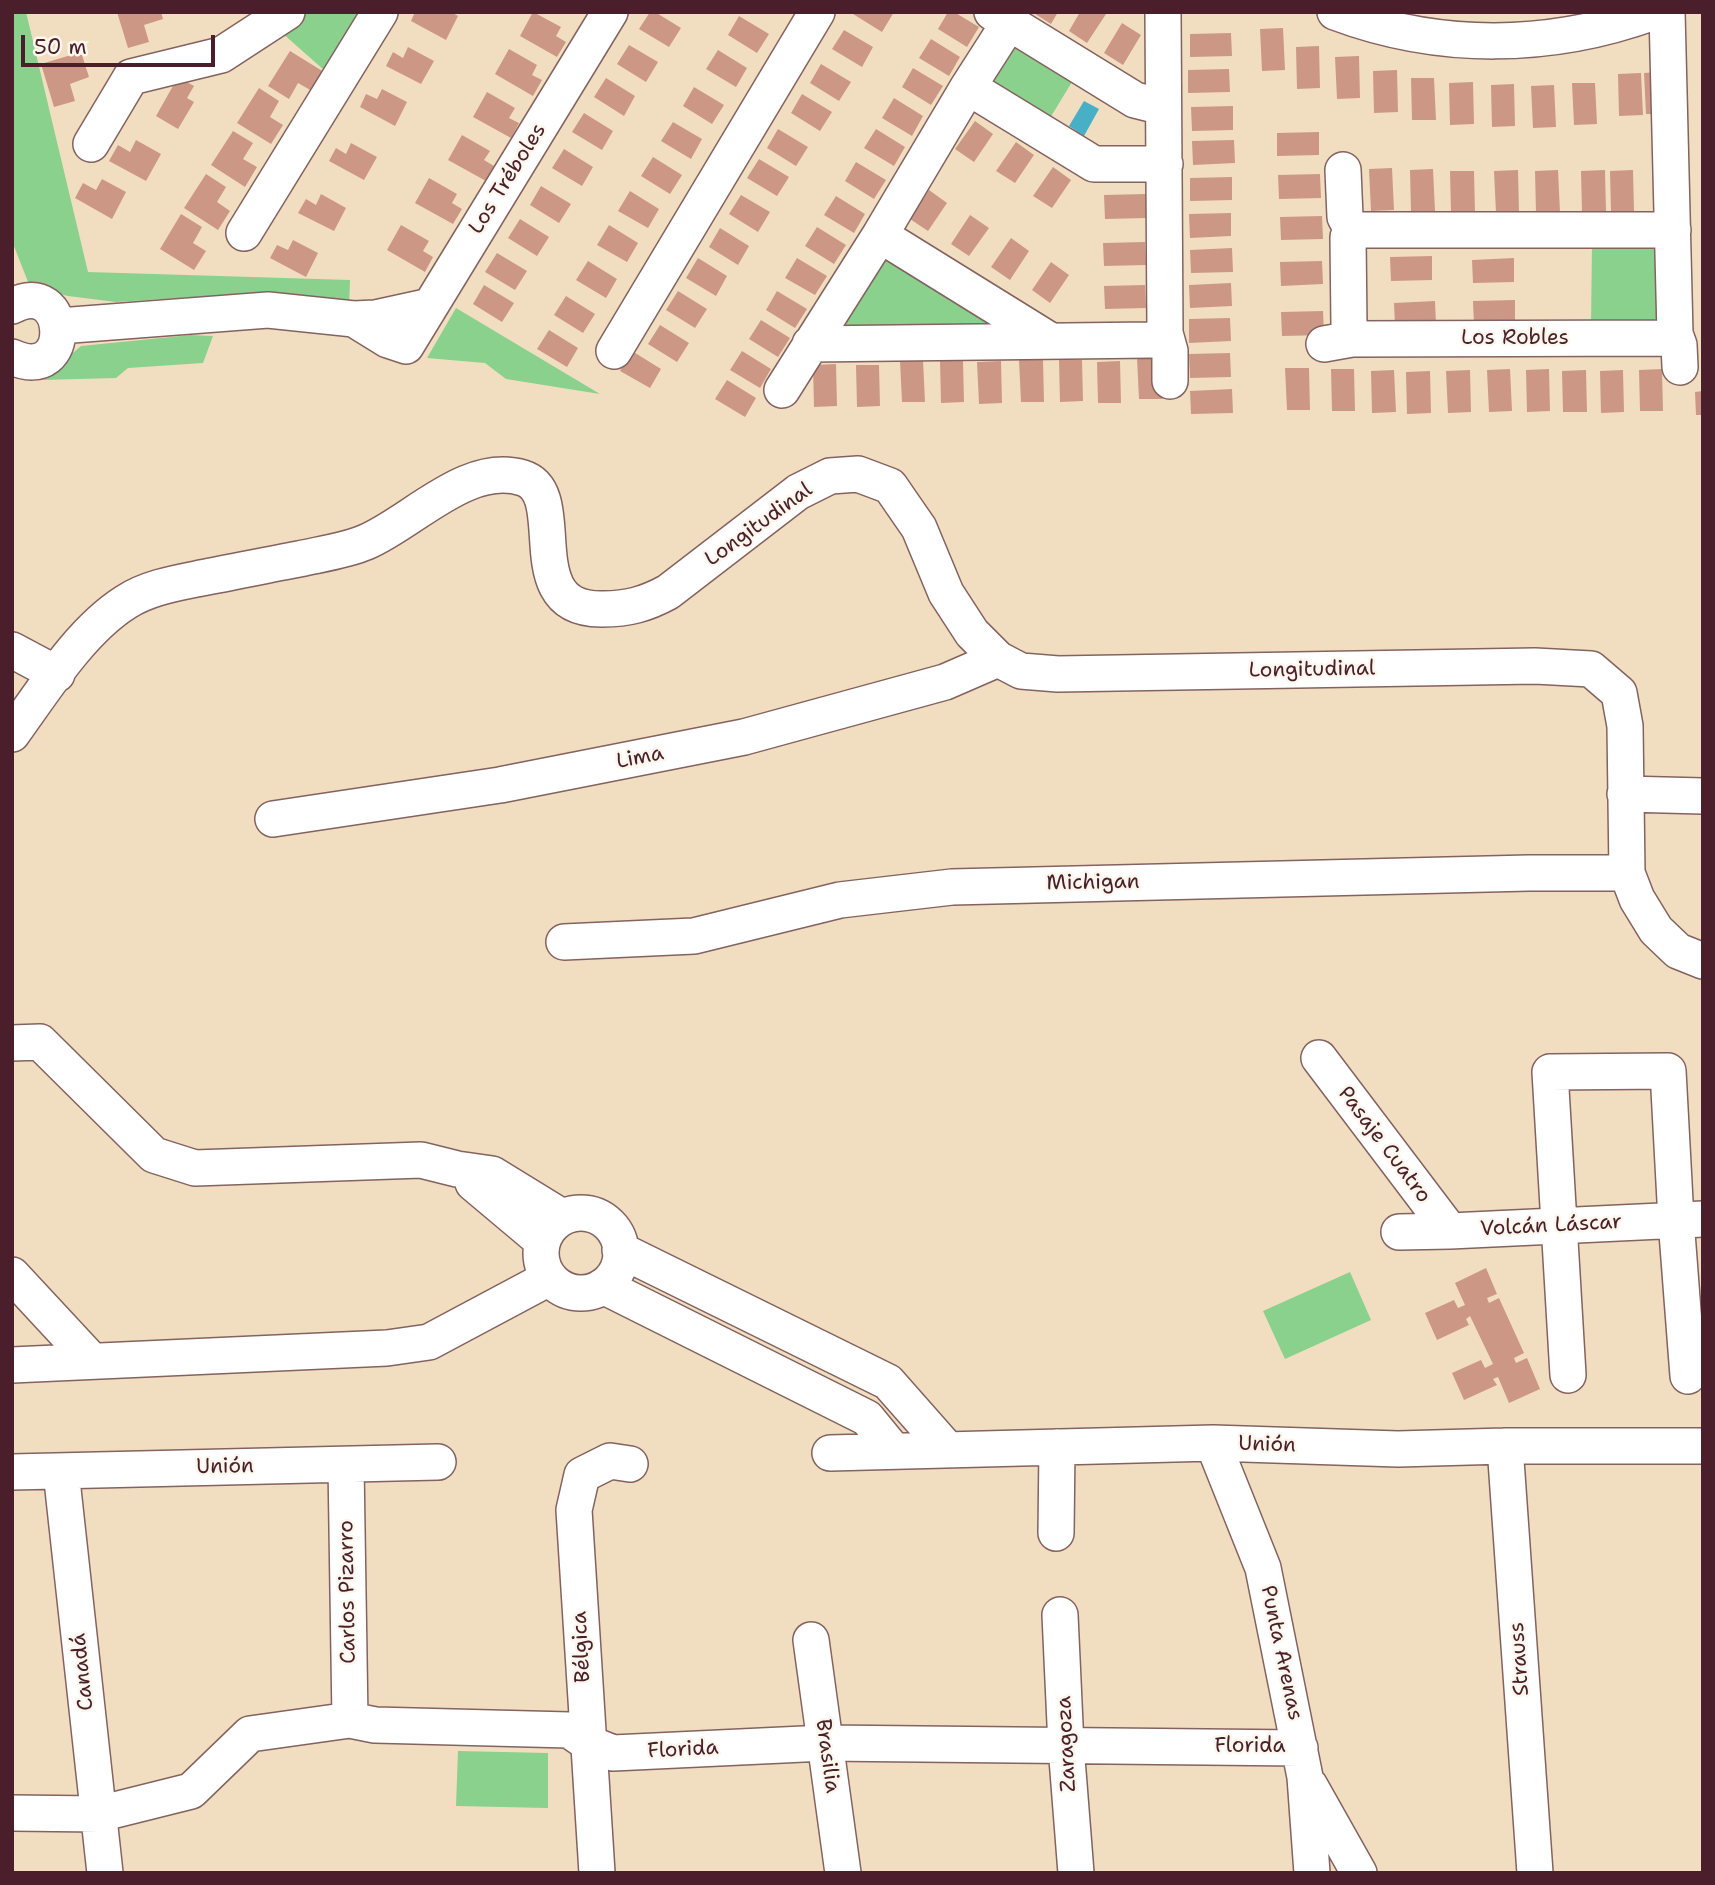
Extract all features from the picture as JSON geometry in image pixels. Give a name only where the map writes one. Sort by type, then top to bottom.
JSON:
[{"type":"street","points":[[91,145],[131,77],[221,55],[287,12]]},
{"type":"street","points":[[244,233],[380,12]]},
{"type":"street","name":"Los Tréboles","points":[[354,319],[388,340],[406,346],[610,12]]},
{"type":"street","points":[[614,351],[817,12]]},
{"type":"street","points":[[1163,12],[1166,333],[1170,351],[1170,381]]},
{"type":"street","points":[[1335,12],[1372,25],[1407,33],[1479,42],[1552,38],[1591,32],[1654,12]]},
{"type":"street","points":[[1426,12],[1495,19],[1569,12]]},
{"type":"street","points":[[1667,12],[1675,334],[1679,345],[1680,367]]},
{"type":"street","points":[[782,390],[880,235],[968,87],[1001,18],[1135,100],[1163,107]]},
{"type":"street","points":[[968,87],[1094,164],[1165,164]]},
{"type":"street","name":"Los Robles","points":[[1343,170],[1345,217],[1352,230],[1348,237],[1349,327],[1338,342],[1670,338],[1675,334]]},
{"type":"street","points":[[1352,230],[1673,230]]},
{"type":"street","points":[[880,235],[1051,341]]},
{"type":"street","points":[[12,306],[25,302],[40,303],[53,312],[59,327],[59,338],[46,357],[35,362],[23,362],[12,357]]},
{"type":"street","points":[[59,327],[268,310],[354,319],[375,318],[430,306]]},
{"type":"street","points":[[810,344],[1152,340],[1166,333]]},
{"type":"street","name":"Longitudinal","points":[[12,734],[90,635],[123,603],[183,582],[338,551],[365,543],[464,484],[485,477],[524,478],[538,489],[546,509],[547,549],[554,582],[566,600],[591,610],[621,609],[646,604],[668,592],[798,492],[830,476],[858,474],[890,486],[919,528],[946,593],[972,633],[998,659],[1021,671],[1058,674],[1535,666],[1591,669],[1619,693],[1625,726],[1627,873],[1637,898],[1656,930],[1678,951],[1703,961]]},
{"type":"street","points":[[12,650],[57,674]]},
{"type":"street","name":"Lima","points":[[273,819],[500,785],[744,737],[944,682],[998,659]]},
{"type":"street","points":[[1626,794],[1703,796]]},
{"type":"street","name":"Michigan","points":[[564,942],[694,936],[840,900],[953,887],[1627,873]]},
{"type":"street","points":[[12,1043],[40,1042],[155,1155],[195,1168],[421,1160],[457,1169],[552,1229]]},
{"type":"street","name":"Pasaje Cuatro","points":[[1319,1058],[1450,1231]]},
{"type":"street","points":[[1568,1376],[1550,1072],[1668,1071],[1689,1219],[1688,1376]]},
{"type":"street","points":[[585,1212],[606,1221],[620,1239],[620,1250],[621,1262],[610,1282],[590,1293],[568,1292],[549,1278],[541,1261],[552,1229],[585,1212]]},
{"type":"street","name":"Volcán Láscar","points":[[1399,1232],[1689,1219]]},
{"type":"street","points":[[620,1250],[888,1382],[948,1450]]},
{"type":"street","points":[[12,1275],[91,1360]]},
{"type":"street","points":[[12,1365],[387,1348],[429,1342],[549,1278]]},
{"type":"street","points":[[603,1286],[867,1418],[894,1451]]},
{"type":"street","points":[[771,1370],[789,1333]]},
{"type":"street","points":[[867,1418],[888,1382]]},
{"type":"street","name":"Unión","points":[[830,1453],[1213,1443],[1398,1450],[1504,1446],[1703,1446]]},
{"type":"street","name":"Punta Arenas","points":[[1213,1443],[1263,1568],[1303,1762],[1312,1873]]},
{"type":"street","name":"Strauss","points":[[1504,1446],[1535,1873]]},
{"type":"street","points":[[1056,1533],[1057,1447]]},
{"type":"street","name":"Bélgica","points":[[597,1873],[574,1510],[582,1475],[610,1461],[630,1464]]},
{"type":"street","name":"Unión","points":[[12,1472],[438,1462]]},
{"type":"street","name":"Carlos Pizarro","points":[[346,1465],[350,1720]]},
{"type":"street","name":"Canadá","points":[[61,1471],[106,1873]]},
{"type":"street","name":"Zaragoza","points":[[1060,1615],[1066,1746],[1076,1873]]},
{"type":"street","name":"Brasilia","points":[[811,1640],[843,1873]]},
{"type":"street","name":"Florida","points":[[12,1813],[99,1814],[191,1791],[250,1734],[350,1720],[375,1725],[569,1730],[588,1743],[613,1753],[825,1743],[1066,1746],[1303,1762]]},
{"type":"street","points":[[1303,1762],[1359,1873]]},
{"type":"green space","points":[[12,12],[26,12],[88,272],[350,280],[349,307],[210,296],[116,302],[68,296],[30,287],[12,241]]},
{"type":"green space","points":[[309,12],[373,12],[333,78],[281,32]]},
{"type":"green space","points":[[1016,43],[1075,77],[1047,123],[989,89],[1008,45]]},
{"type":"green space","points":[[1592,244],[1648,244],[1657,249],[1657,318],[1648,326],[1591,325]]},
{"type":"green space","points":[[883,254],[998,324],[993,331],[840,332]]},
{"type":"green space","points":[[456,308],[600,394],[506,379],[485,363],[427,358]]},
{"type":"green space","points":[[191,335],[213,336],[203,363],[128,368],[116,378],[41,380],[81,346]]},
{"type":"green space","points":[[1350,1272],[1371,1320],[1285,1359],[1263,1311]]},
{"type":"green space","points":[[458,1751],[548,1753],[548,1808],[456,1806]]},
{"type":"water","points":[[1084,101],[1099,109],[1084,136],[1069,126]]},
{"type":"building","points":[[117,12],[161,12],[163,19],[144,25],[149,42],[128,48]]},
{"type":"building","points":[[415,12],[451,12],[458,16],[446,40],[411,21]]},
{"type":"building","points":[[533,12],[561,27],[556,36],[566,42],[557,57],[520,36]]},
{"type":"building","points":[[650,12],[655,12],[681,28],[669,47],[639,29]]},
{"type":"building","points":[[894,12],[882,32],[853,14]]},
{"type":"building","points":[[948,12],[954,12],[979,27],[967,47],[938,29]]},
{"type":"building","points":[[1032,12],[1058,12],[1051,24]]},
{"type":"building","points":[[1080,12],[1106,14],[1087,43],[1069,31]]},
{"type":"building","points":[[739,16],[769,34],[757,53],[728,35]]},
{"type":"building","points":[[1122,23],[1141,35],[1123,65],[1104,53]]},
{"type":"building","points":[[1283,28],[1285,70],[1262,71],[1260,29]]},
{"type":"building","points":[[844,30],[873,47],[862,67],[832,49]]},
{"type":"building","points":[[1231,33],[1232,56],[1190,57],[1190,34]]},
{"type":"building","points":[[931,39],[960,57],[949,76],[919,58]]},
{"type":"building","points":[[629,45],[658,62],[646,82],[617,64]]},
{"type":"building","points":[[1319,46],[1320,88],[1297,89],[1296,47]]},
{"type":"building","points":[[408,47],[434,61],[421,84],[386,66],[393,52],[403,58]]},
{"type":"building","points":[[509,49],[537,65],[532,75],[542,80],[533,96],[495,74]]},
{"type":"building","points":[[718,50],[747,68],[736,87],[706,69]]},
{"type":"building","points":[[290,51],[324,72],[312,91],[298,83],[289,99],[268,86]]},
{"type":"building","points":[[81,52],[89,77],[70,84],[75,101],[54,107],[41,64]]},
{"type":"building","points":[[1359,56],[1360,98],[1337,99],[1335,57]]},
{"type":"building","points":[[821,64],[851,82],[839,101],[810,83]]},
{"type":"building","points":[[913,68],[943,86],[931,105],[902,87]]},
{"type":"building","points":[[1229,69],[1230,92],[1188,93],[1188,70]]},
{"type":"building","points":[[1397,70],[1398,112],[1374,113],[1373,71]]},
{"type":"building","points":[[1657,72],[1655,114],[1646,114],[1644,73]]},
{"type":"building","points":[[1641,73],[1643,115],[1619,116],[1618,74]]},
{"type":"building","points":[[178,77],[194,86],[187,98],[194,102],[178,129],[156,116]]},
{"type":"building","points":[[606,78],[635,96],[624,116],[594,97]]},
{"type":"building","points":[[1411,78],[1434,78],[1436,120],[1412,120]]},
{"type":"building","points":[[1473,82],[1474,124],[1450,125],[1449,83]]},
{"type":"building","points":[[1572,83],[1595,83],[1597,124],[1574,125]]},
{"type":"building","points":[[1514,84],[1515,126],[1492,127],[1491,85]]},
{"type":"building","points":[[1554,85],[1556,127],[1533,128],[1531,86]]},
{"type":"building","points":[[694,87],[724,105],[712,124],[683,106]]},
{"type":"building","points":[[259,88],[279,101],[270,117],[283,125],[271,144],[237,123]]},
{"type":"building","points":[[382,89],[407,102],[395,126],[360,107],[366,94],[377,99]]},
{"type":"building","points":[[487,92],[515,108],[509,118],[519,123],[511,138],[473,117]]},
{"type":"building","points":[[802,94],[832,112],[820,131],[791,113]]},
{"type":"building","points":[[894,98],[923,116],[912,136],[882,118]]},
{"type":"building","points":[[1233,106],[1233,130],[1192,131],[1191,107]]},
{"type":"building","points":[[584,113],[613,131],[602,150],[572,132]]},
{"type":"building","points":[[975,121],[993,134],[974,162],[955,149]]},
{"type":"building","points":[[673,122],[702,139],[691,159],[661,141]]},
{"type":"building","points":[[778,129],[808,147],[796,166],[767,148]]},
{"type":"building","points":[[876,129],[905,147],[894,166],[864,148]]},
{"type":"building","points":[[233,131],[253,143],[243,159],[257,167],[245,187],[211,165]]},
{"type":"building","points":[[1319,132],[1319,155],[1277,156],[1277,133]]},
{"type":"building","points":[[462,135],[490,151],[484,160],[494,166],[486,181],[448,160]]},
{"type":"building","points":[[136,140],[161,154],[146,181],[109,161],[118,145],[130,152]]},
{"type":"building","points":[[1234,140],[1235,163],[1193,165],[1192,141]]},
{"type":"building","points":[[1016,142],[1034,155],[1015,183],[996,171]]},
{"type":"building","points":[[351,143],[377,157],[364,180],[329,161],[336,148],[346,154]]},
{"type":"building","points":[[564,149],[593,167],[582,186],[552,168]]},
{"type":"building","points":[[653,157],[682,175],[670,194],[641,176]]},
{"type":"building","points":[[759,159],[789,177],[777,196],[747,178]]},
{"type":"building","points":[[856,162],[886,180],[874,199],[845,181]]},
{"type":"building","points":[[1053,167],[1071,180],[1052,208],[1033,196]]},
{"type":"building","points":[[1392,168],[1394,210],[1371,211],[1369,169]]},
{"type":"building","points":[[1433,169],[1435,211],[1411,212],[1410,170]]},
{"type":"building","points":[[1518,170],[1519,212],[1496,213],[1494,171]]},
{"type":"building","points":[[1558,170],[1560,212],[1536,213],[1535,171]]},
{"type":"building","points":[[1605,170],[1606,212],[1582,213],[1581,171]]},
{"type":"building","points":[[1633,170],[1634,212],[1611,213],[1610,171]]},
{"type":"building","points":[[1450,171],[1474,171],[1475,213],[1451,213]]},
{"type":"building","points":[[206,174],[226,187],[217,202],[230,211],[218,230],[184,208]]},
{"type":"building","points":[[1320,174],[1321,198],[1279,199],[1278,175]]},
{"type":"building","points":[[1232,177],[1232,200],[1190,201],[1190,178]]},
{"type":"building","points":[[429,178],[457,194],[452,203],[462,209],[453,224],[415,203]]},
{"type":"building","points":[[102,179],[126,192],[112,219],[75,198],[83,183],[96,190]]},
{"type":"building","points":[[541,186],[571,204],[559,223],[530,205]]},
{"type":"building","points":[[929,190],[947,203],[928,231],[910,219]]},
{"type":"building","points":[[630,191],[659,209],[648,228],[618,211]]},
{"type":"building","points":[[321,194],[346,208],[334,231],[298,213],[306,199],[316,205]]},
{"type":"building","points":[[1146,194],[1147,218],[1105,219],[1104,195]]},
{"type":"building","points":[[741,195],[770,212],[758,232],[729,214]]},
{"type":"building","points":[[836,196],[865,214],[854,233],[824,215]]},
{"type":"building","points":[[1231,213],[1231,236],[1190,238],[1189,214]]},
{"type":"building","points":[[181,214],[202,227],[193,243],[206,251],[194,270],[160,249]]},
{"type":"building","points":[[970,215],[989,228],[969,256],[951,244]]},
{"type":"building","points":[[1322,216],[1323,239],[1281,240],[1280,217]]},
{"type":"building","points":[[520,219],[549,237],[537,256],[508,238]]},
{"type":"building","points":[[401,225],[429,241],[423,251],[433,257],[425,272],[387,250]]},
{"type":"building","points":[[609,225],[638,243],[627,262],[597,245]]},
{"type":"building","points":[[817,227],[846,245],[834,264],[805,246]]},
{"type":"building","points":[[720,228],[749,246],[738,265],[709,247]]},
{"type":"building","points":[[1011,238],[1029,251],[1010,280],[991,267]]},
{"type":"building","points":[[293,240],[318,253],[306,277],[270,258],[277,245],[288,250]]},
{"type":"building","points":[[1145,242],[1146,265],[1104,266],[1103,243]]},
{"type":"building","points":[[1232,248],[1233,272],[1191,273],[1190,250]]},
{"type":"building","points":[[497,253],[527,271],[515,290],[485,272]]},
{"type":"building","points":[[1432,256],[1432,280],[1391,281],[1390,257]]},
{"type":"building","points":[[698,258],[727,276],[716,296],[686,278]]},
{"type":"building","points":[[797,258],[827,276],[815,295],[785,278]]},
{"type":"building","points":[[1514,258],[1514,282],[1473,283],[1472,260]]},
{"type":"building","points":[[588,261],[617,279],[606,298],[576,280]]},
{"type":"building","points":[[1322,261],[1323,284],[1281,286],[1280,262]]},
{"type":"building","points":[[1051,262],[1069,275],[1050,303],[1032,290]]},
{"type":"building","points":[[1231,283],[1232,306],[1190,308],[1189,285]]},
{"type":"building","points":[[484,285],[514,303],[502,322],[473,304]]},
{"type":"building","points":[[1145,285],[1146,308],[1105,309],[1104,286]]},
{"type":"building","points":[[678,291],[707,309],[695,328],[666,310]]},
{"type":"building","points":[[777,291],[807,309],[795,328],[766,310]]},
{"type":"building","points":[[566,296],[595,314],[583,333],[554,315]]},
{"type":"building","points":[[1515,300],[1515,323],[1474,325],[1473,301]]},
{"type":"building","points":[[1435,301],[1436,325],[1395,326],[1394,303]]},
{"type":"building","points":[[1323,311],[1324,335],[1282,336],[1281,312]]},
{"type":"building","points":[[1230,318],[1231,341],[1189,343],[1189,319]]},
{"type":"building","points":[[761,320],[790,338],[778,357],[749,339]]},
{"type":"building","points":[[660,325],[689,343],[677,362],[648,344]]},
{"type":"building","points":[[549,330],[578,348],[567,367],[537,349]]},
{"type":"building","points":[[632,351],[661,369],[650,388],[620,371]]},
{"type":"building","points":[[742,351],[771,369],[760,388],[730,370]]},
{"type":"building","points":[[1230,353],[1231,377],[1190,378],[1189,354]]},
{"type":"building","points":[[1161,357],[1162,399],[1139,399],[1137,358]]},
{"type":"building","points":[[923,360],[925,402],[902,402],[900,361]]},
{"type":"building","points":[[1019,360],[1043,360],[1044,402],[1021,402]]},
{"type":"building","points":[[1059,360],[1082,360],[1083,401],[1060,402]]},
{"type":"building","points":[[940,361],[963,361],[964,402],[941,403]]},
{"type":"building","points":[[1001,361],[1002,403],[979,404],[977,362]]},
{"type":"building","points":[[1120,361],[1121,403],[1098,403],[1097,362]]},
{"type":"building","points":[[836,364],[837,406],[814,407],[813,365]]},
{"type":"building","points":[[856,365],[879,365],[880,406],[857,407]]},
{"type":"building","points":[[1285,368],[1309,368],[1310,410],[1287,410]]},
{"type":"building","points":[[1331,369],[1354,369],[1355,411],[1332,411]]},
{"type":"building","points":[[1510,369],[1512,411],[1489,412],[1487,370]]},
{"type":"building","points":[[1549,369],[1550,411],[1527,412],[1526,370]]},
{"type":"building","points":[[1662,369],[1663,411],[1640,411],[1639,370]]},
{"type":"building","points":[[1394,370],[1396,412],[1372,413],[1371,371]]},
{"type":"building","points":[[1470,370],[1471,412],[1448,413],[1446,371]]},
{"type":"building","points":[[1586,370],[1587,412],[1563,412],[1562,371]]},
{"type":"building","points":[[1623,370],[1624,412],[1601,413],[1600,371]]},
{"type":"building","points":[[1430,371],[1431,413],[1407,414],[1406,372]]},
{"type":"building","points":[[727,380],[756,398],[745,417],[715,399]]},
{"type":"building","points":[[1232,389],[1233,413],[1191,414],[1190,391]]},
{"type":"building","points":[[1703,391],[1703,415],[1696,415],[1695,392]]},
{"type":"building","points":[[1486,1268],[1497,1294],[1487,1298],[1489,1303],[1499,1298],[1524,1353],[1514,1358],[1516,1363],[1527,1358],[1540,1389],[1509,1403],[1498,1377],[1493,1379],[1497,1385],[1464,1400],[1452,1373],[1481,1360],[1485,1368],[1493,1364],[1470,1316],[1466,1319],[1469,1325],[1437,1340],[1425,1313],[1454,1300],[1458,1308],[1465,1305],[1455,1283]]}]
